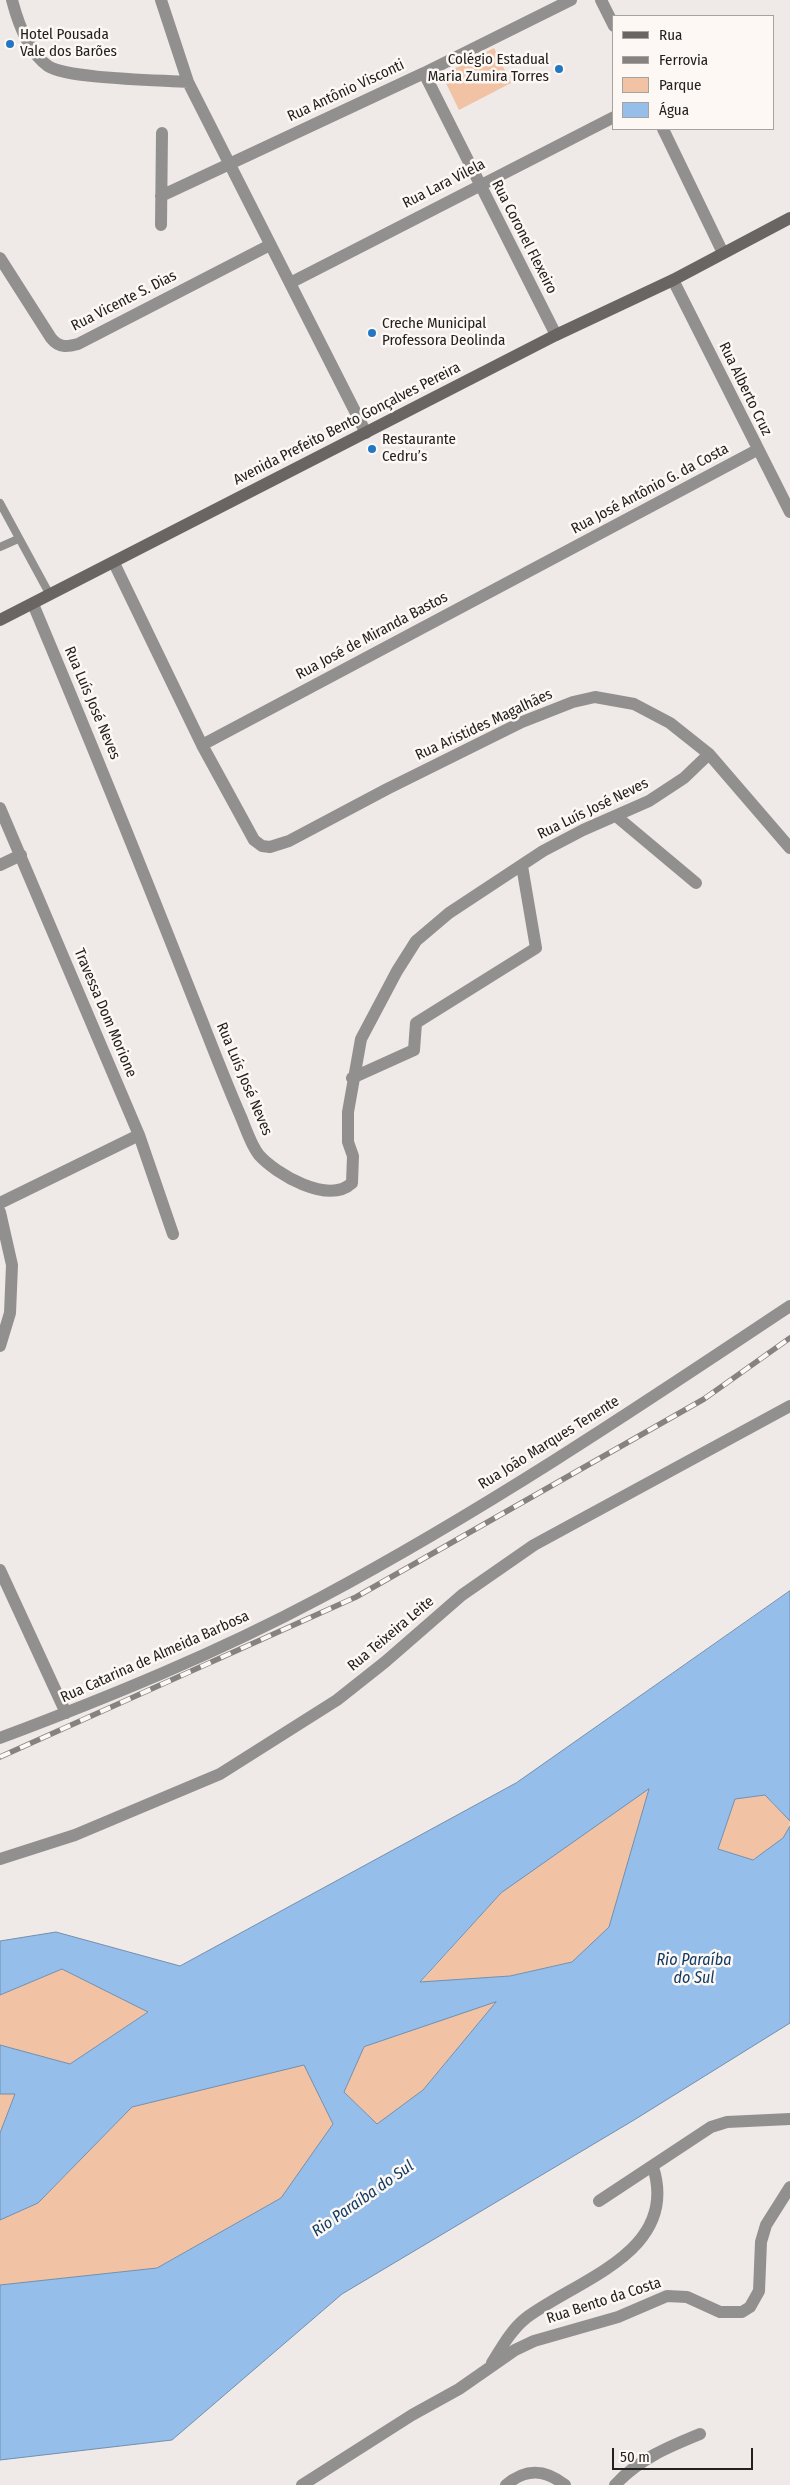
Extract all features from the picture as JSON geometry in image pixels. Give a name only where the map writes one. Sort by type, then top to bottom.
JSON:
[{"type":"street","points":[[12,0],[17,18],[33,49],[50,68],[92,76],[188,82]]},
{"type":"street","points":[[161,0],[188,82],[366,433]]},
{"type":"street","name":"Rua Antônio Visconti","points":[[161,196],[424,73],[571,0]]},
{"type":"street","points":[[601,0],[612,22]]},
{"type":"street","name":"Rua Coronel Flexeiro","points":[[424,73],[556,336]]},
{"type":"street","name":"Rua Lara Vilela","points":[[290,282],[479,184],[612,118]]},
{"type":"street","points":[[663,130],[723,253]]},
{"type":"street","points":[[161,225],[162,133]]},
{"type":"street","name":"Avenida Prefeito Bento Gonçalves Pereira","points":[[0,620],[556,336],[673,280],[790,218]]},
{"type":"street","name":"Rua Vicente S. Dias","points":[[0,258],[51,338],[62,346],[70,346],[78,344],[270,245]]},
{"type":"street","name":"Rua Alberto Cruz","points":[[673,280],[757,450],[790,512]]},
{"type":"street","name":"Rua José Antônio G. da Costa","points":[[558,556],[757,450]]},
{"type":"street","name":"Rua José de Miranda Bastos","points":[[202,745],[558,556]]},
{"type":"street","points":[[114,563],[202,745]]},
{"type":"street","name":"Rua Luís José Neves","points":[[33,604],[112,790],[230,1092],[257,1153],[274,1169],[293,1182],[328,1189],[348,1187],[354,1177],[353,1156],[348,1142],[348,1112],[352,1078],[361,1039],[397,971],[416,941],[449,913],[543,851],[650,801],[684,778],[709,754]]},
{"type":"street","name":"Rua Aristides Magalhães","points":[[202,745],[254,840],[262,846],[270,847],[289,841],[387,789],[522,722],[573,702],[595,698],[634,704],[670,723],[709,754],[790,848]]},
{"type":"street","name":"Travessa Dom Morione","points":[[0,808],[140,1135],[173,1234]]},
{"type":"street","points":[[616,816],[696,883]]},
{"type":"street","points":[[0,865],[21,855]]},
{"type":"street","points":[[352,1078],[414,1050],[416,1023],[536,948],[522,866]]},
{"type":"street","points":[[0,1203],[140,1135]]},
{"type":"street","points":[[0,1212],[12,1265],[10,1313],[0,1346]]},
{"type":"street","name":"Rua João Marques Tenente","points":[[319,1598],[455,1521],[676,1382],[790,1306]]},
{"type":"street","name":"Rua Teixeira Leite","points":[[0,1859],[75,1835],[220,1774],[337,1700],[385,1662],[462,1595],[527,1550],[790,1406]]},
{"type":"street","points":[[0,1570],[66,1713]]},
{"type":"street","name":"Rua Catarina de Almeida Barbosa","points":[[0,1738],[192,1661],[319,1598]]},
{"type":"street","points":[[599,2201],[711,2127],[727,2122],[790,2119]]},
{"type":"street","name":"Rua Bento da Costa","points":[[491,2365],[512,2332],[525,2319],[607,2269],[641,2242],[655,2213],[657,2186],[653,2167]]},
{"type":"street","name":"Rua Bento da Costa","points":[[302,2485],[412,2415],[459,2390],[491,2365],[534,2340],[618,2317],[667,2296],[686,2297],[720,2312],[742,2312],[750,2307],[759,2291],[761,2242],[766,2225],[790,2187]]},
{"type":"street","points":[[615,2485],[627,2473],[657,2452],[700,2434]]},
{"type":"street","points":[[506,2485],[515,2478],[530,2472],[544,2472],[565,2485]]},
{"type":"lane","points":[[0,503],[50,595]]},
{"type":"lane","points":[[0,547],[18,538]]},
{"type":"green space","points":[[494,48],[511,83],[459,110],[442,75]]},
{"type":"green space","points":[[650,1788],[609,1928],[572,1962],[510,1976],[420,1983],[501,1893]]},
{"type":"green space","points":[[765,1795],[790,1821],[786,1833],[781,1839],[752,1860],[718,1849],[735,1799]]},
{"type":"green space","points":[[62,1969],[149,2011],[70,2064],[0,2045],[0,1995]]},
{"type":"green space","points":[[497,2001],[423,2090],[377,2124],[344,2092],[364,2047]]},
{"type":"green space","points":[[304,2064],[333,2124],[281,2198],[157,2268],[0,2285],[0,2220],[38,2203],[132,2107]]},
{"type":"green space","points":[[0,2094],[15,2094],[0,2133]]},
{"type":"water","name":"Rio Paraíba do Sul","points":[[790,1591],[790,1821],[765,1795],[735,1799],[718,1849],[753,1860],[783,1838],[790,1826],[790,2023],[634,2120],[342,2294],[172,2440],[0,2460],[0,2285],[157,2268],[281,2198],[333,2124],[304,2065],[132,2107],[38,2203],[0,2220],[0,2133],[15,2094],[0,2094],[0,2045],[70,2064],[148,2012],[62,1969],[0,1995],[0,1941],[56,1932],[180,1966],[516,1783]],"holes":[[[649,1789],[609,1927],[572,1962],[510,1976],[420,1982],[501,1893]],[[496,2002],[423,2090],[377,2124],[344,2092],[364,2047]]]},
{"type":"railway","points":[[0,1757],[356,1597],[704,1399],[790,1338]]},
{"type":"place","name":"Hotel Pousada Vale dos Barões","points":[[10,44]]},
{"type":"place","name":"Colégio Estadual Maria Zumira Torres","points":[[559,69]]},
{"type":"place","name":"Creche Municipal Professora Deolinda","points":[[372,333]]},
{"type":"place","name":"Restaurante Cedru’s","points":[[372,449]]}]
